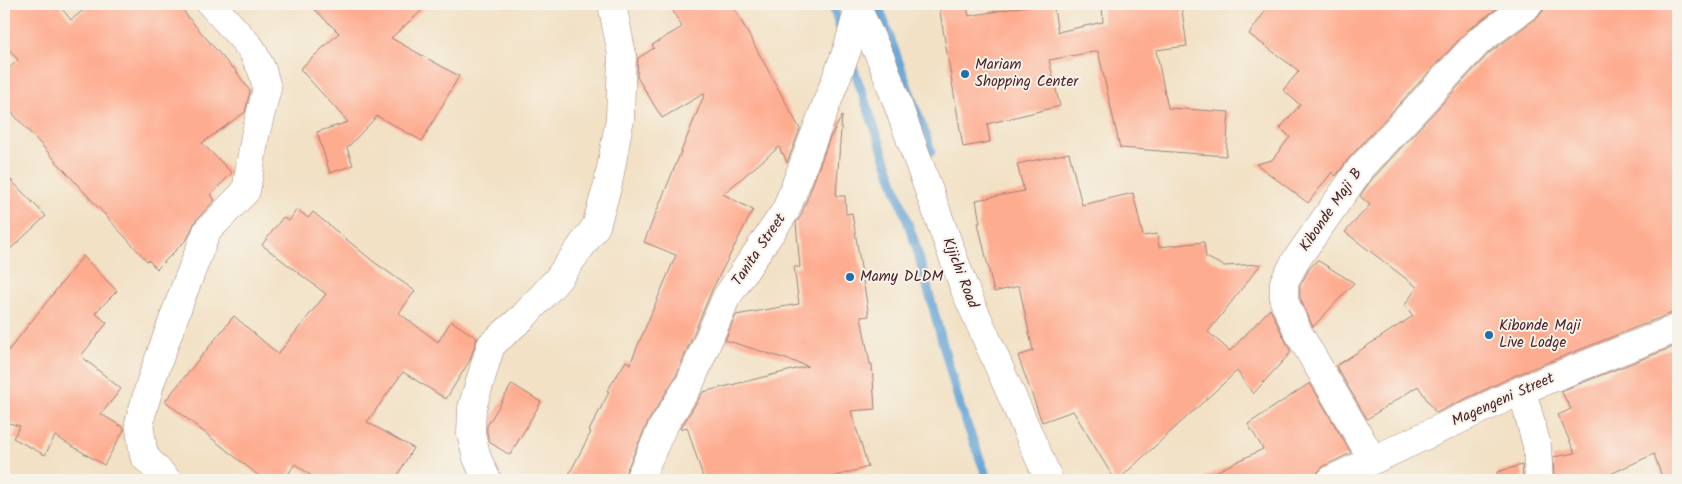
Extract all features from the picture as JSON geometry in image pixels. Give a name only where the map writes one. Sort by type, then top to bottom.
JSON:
[{"type":"street","points":[[167,480],[144,456],[139,423],[151,381],[207,232],[246,191],[255,136],[267,88],[262,70],[251,48],[211,4]]},
{"type":"street","points":[[487,480],[477,458],[471,434],[472,408],[491,345],[523,317],[558,280],[596,226],[608,184],[620,118],[622,55],[612,4]]},
{"type":"street","name":"Kibonde Maji B","points":[[1373,460],[1298,332],[1284,301],[1284,282],[1306,246],[1360,169],[1479,41],[1529,4]]},
{"type":"street","name":"Kijichi Road","points":[[858,6],[882,61],[965,290],[1049,480]]},
{"type":"street","name":"Tanita Street","points":[[638,480],[662,428],[690,383],[726,298],[786,210],[847,50],[858,6]]},
{"type":"street","name":"Magengeni Street","points":[[1331,480],[1522,390],[1678,328]]},
{"type":"street","points":[[1522,390],[1537,446],[1539,480]]},
{"type":"building","points":[[4,4],[58,4],[71,20],[91,4],[180,4],[187,16],[233,67],[250,91],[245,112],[202,143],[232,173],[210,195],[215,200],[196,220],[187,239],[157,269],[147,261],[4,104],[4,73],[18,60],[4,43]]},
{"type":"building","points":[[309,4],[429,4],[391,38],[459,76],[422,141],[377,116],[347,148],[353,165],[330,173],[317,132],[348,122],[300,69],[339,33]]},
{"type":"building","points":[[669,4],[732,4],[800,129],[787,163],[779,147],[723,194],[753,210],[712,290],[676,376],[648,422],[624,480],[566,480],[591,432],[589,431],[609,392],[607,391],[626,361],[630,364],[676,255],[644,242],[705,93],[662,118],[637,77],[638,58],[654,48],[652,45],[682,27]]},
{"type":"building","points":[[966,4],[969,16],[1038,4],[1053,4],[1058,32],[1103,22],[1102,4],[1181,4],[1187,46],[1156,50],[1168,108],[1229,112],[1226,156],[1120,148],[1098,51],[1049,60],[1060,106],[987,124],[990,142],[963,147],[939,6]]},
{"type":"building","points":[[1270,4],[1503,4],[1468,30],[1349,158],[1336,176],[1332,172],[1308,203],[1256,164],[1272,160],[1290,137],[1280,128],[1300,105],[1283,90],[1299,71],[1249,34]]},
{"type":"building","points":[[1544,4],[1669,4],[1678,20],[1678,313],[1672,313],[1516,375],[1436,413],[1418,386],[1367,419],[1336,366],[1413,316],[1405,305],[1417,287],[1345,232],[1370,205],[1360,196],[1372,179],[1489,53],[1538,17],[1543,11]]},
{"type":"building","points":[[842,116],[836,196],[845,196],[846,214],[852,213],[869,316],[861,317],[870,364],[872,364],[875,409],[851,411],[868,467],[821,480],[704,480],[687,427],[680,429],[703,392],[808,366],[725,340],[736,315],[799,304],[794,267],[800,267],[796,223],[801,216],[829,140]]},
{"type":"building","points":[[1069,153],[1082,205],[1133,193],[1143,236],[1157,234],[1159,247],[1204,242],[1206,257],[1224,266],[1261,264],[1208,332],[1230,351],[1270,309],[1291,352],[1253,394],[1237,371],[1118,480],[1115,480],[1073,411],[1042,422],[1018,356],[1033,351],[1019,286],[994,292],[978,223],[980,223],[976,200],[1024,191],[1017,164]]},
{"type":"building","points":[[4,173],[46,216],[4,255]]},
{"type":"building","points":[[297,209],[308,218],[313,212],[374,262],[415,291],[399,313],[438,342],[451,321],[477,338],[470,360],[446,399],[403,372],[367,422],[413,448],[395,480],[317,480],[295,464],[284,480],[264,480],[165,401],[234,316],[278,354],[326,294],[262,245],[283,217],[289,221]]},
{"type":"building","points":[[83,256],[117,291],[95,313],[107,323],[81,356],[121,389],[101,414],[124,428],[104,465],[55,436],[45,455],[13,438],[20,426],[4,422],[4,356]]},
{"type":"building","points":[[1317,260],[1354,283],[1313,327],[1300,298],[1300,286],[1309,269]]},
{"type":"building","points":[[1678,345],[1678,480],[1663,480],[1654,454],[1597,480],[1554,480],[1553,457],[1575,453],[1558,415],[1571,409],[1561,391]]},
{"type":"building","points":[[1310,383],[1351,453],[1324,466],[1318,472],[1316,480],[1199,480],[1263,449],[1248,424]]},
{"type":"building","points":[[512,384],[541,402],[510,455],[489,442],[487,426]]},
{"type":"building","points":[[1522,465],[1523,480],[1498,480],[1497,472]]},
{"type":"waterway","points":[[832,4],[843,37]]},
{"type":"waterway","points":[[878,4],[931,151]]},
{"type":"waterway","points":[[851,61],[916,246],[960,406],[988,480]]},
{"type":"place","name":"Mariam Shopping Center","points":[[965,74]]},
{"type":"place","name":"Mamy DLDM","points":[[850,277]]},
{"type":"place","name":"Kibonde Maji Live Lodge","points":[[1489,335]]}]
